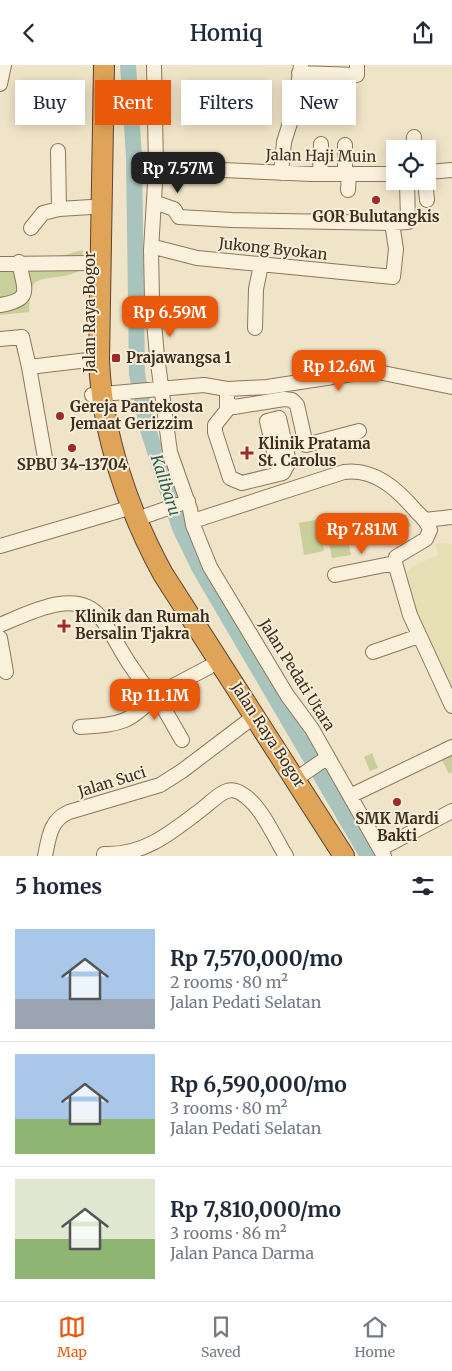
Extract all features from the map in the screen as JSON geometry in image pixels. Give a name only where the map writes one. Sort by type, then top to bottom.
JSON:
[{"type":"highway","name":"Jalan Raya Bogor","points":[[93,65],[88,360],[105,403]]},
{"type":"highway","name":"Jalan Raya Bogor","points":[[104,65],[99,359],[111,461],[176,595],[331,856]]},
{"type":"highway","name":"Jalan Raya Bogor","points":[[140,519],[150,573],[209,667],[250,718],[314,767],[344,856]]},
{"type":"street","points":[[0,84],[4,65]]},
{"type":"street","name":"Jalan Pedati Utara","points":[[154,65],[156,167],[151,250],[156,392],[186,510],[210,567],[287,695],[314,767],[350,796],[382,853]]},
{"type":"street","points":[[282,173],[284,142],[295,107],[300,69],[357,75],[357,65]]},
{"type":"street","points":[[320,174],[322,144]]},
{"type":"street","points":[[344,145],[348,190]]},
{"type":"street","points":[[58,151],[59,209]]},
{"type":"street","name":"Jalan Haji Muin","points":[[156,167],[282,173],[386,174]]},
{"type":"street","points":[[436,171],[452,170]]},
{"type":"street","points":[[154,203],[174,209],[179,217],[232,220],[408,223],[407,190]]},
{"type":"street","points":[[426,190],[427,200]]},
{"type":"street","points":[[31,228],[43,213],[59,209],[91,207]]},
{"type":"street","name":"Jukong Byokan","points":[[151,250],[158,248],[185,256],[393,277],[396,249],[392,223]]},
{"type":"street","points":[[0,305],[18,301],[22,297],[24,292],[19,262]]},
{"type":"street","points":[[0,263],[91,263]]},
{"type":"street","points":[[254,328],[256,289],[262,265]]},
{"type":"street","points":[[0,339],[22,337],[45,458]]},
{"type":"street","points":[[29,367],[88,360]]},
{"type":"street","points":[[105,403],[156,392],[206,392],[220,388],[267,387],[360,373],[383,373],[452,387]]},
{"type":"street","points":[[220,388],[229,404],[234,407],[292,399],[297,405],[306,445],[359,431]]},
{"type":"street","points":[[229,404],[228,410],[215,425],[215,432],[230,478],[242,483],[279,474]]},
{"type":"street","points":[[0,546],[186,510],[352,471],[369,475],[394,487],[425,520],[430,530],[426,539],[397,559],[335,575]]},
{"type":"street","points":[[425,520],[452,517]]},
{"type":"street","points":[[397,559],[407,607],[452,706]]},
{"type":"street","points":[[0,625],[36,610],[60,604],[84,606],[101,618],[127,662],[157,695],[182,739]]},
{"type":"street","points":[[373,652],[419,636]]},
{"type":"street","points":[[0,638],[6,672]]},
{"type":"street","points":[[80,727],[112,725],[129,719],[157,695],[209,667]]},
{"type":"street","name":"Jalan Suci","points":[[45,856],[49,836],[57,818],[83,808],[150,789],[171,778],[195,757],[250,718]]},
{"type":"street","points":[[350,796],[452,747]]},
{"type":"street","points":[[104,854],[126,854],[145,847],[176,828],[220,794],[233,790],[246,796],[252,803],[286,856]]},
{"type":"street","points":[[382,853],[452,811]]},
{"type":"shaded area","points":[[435,543],[452,544],[452,704],[402,578],[413,566],[438,555]]},
{"type":"green space","points":[[83,250],[81,270],[70,275],[47,278],[35,282],[30,291],[29,312],[0,315],[0,264],[53,258]]},
{"type":"green space","points":[[406,514],[411,526],[401,530],[397,518]]},
{"type":"green space","points":[[319,519],[324,551],[304,555],[299,523]]},
{"type":"green space","points":[[345,525],[351,555],[332,558],[326,528]]},
{"type":"green space","points":[[372,753],[378,768],[370,771],[364,757]]},
{"type":"green space","points":[[452,753],[452,772],[449,774],[441,758]]},
{"type":"waterway","name":"Kalibaru","points":[[128,65],[134,157],[137,374],[147,426],[180,528],[200,569],[368,856]]},
{"type":"place","name":"GOR Bulutangkis","points":[[376,200]]},
{"type":"place","name":"Prajawangsa 1","points":[[116,358]]},
{"type":"place","name":"Gereja Pantekosta Jemaat Gerizzim","points":[[60,416]]},
{"type":"place","name":"SPBU 34-13704","points":[[72,448]]},
{"type":"place","name":"Klinik Pratama St. Carolus","points":[[247,453]]},
{"type":"place","name":"Klinik dan Rumah Bersalin Tjakra","points":[[64,626]]},
{"type":"place","name":"SMK Mardi Bakti","points":[[397,802]]}]
